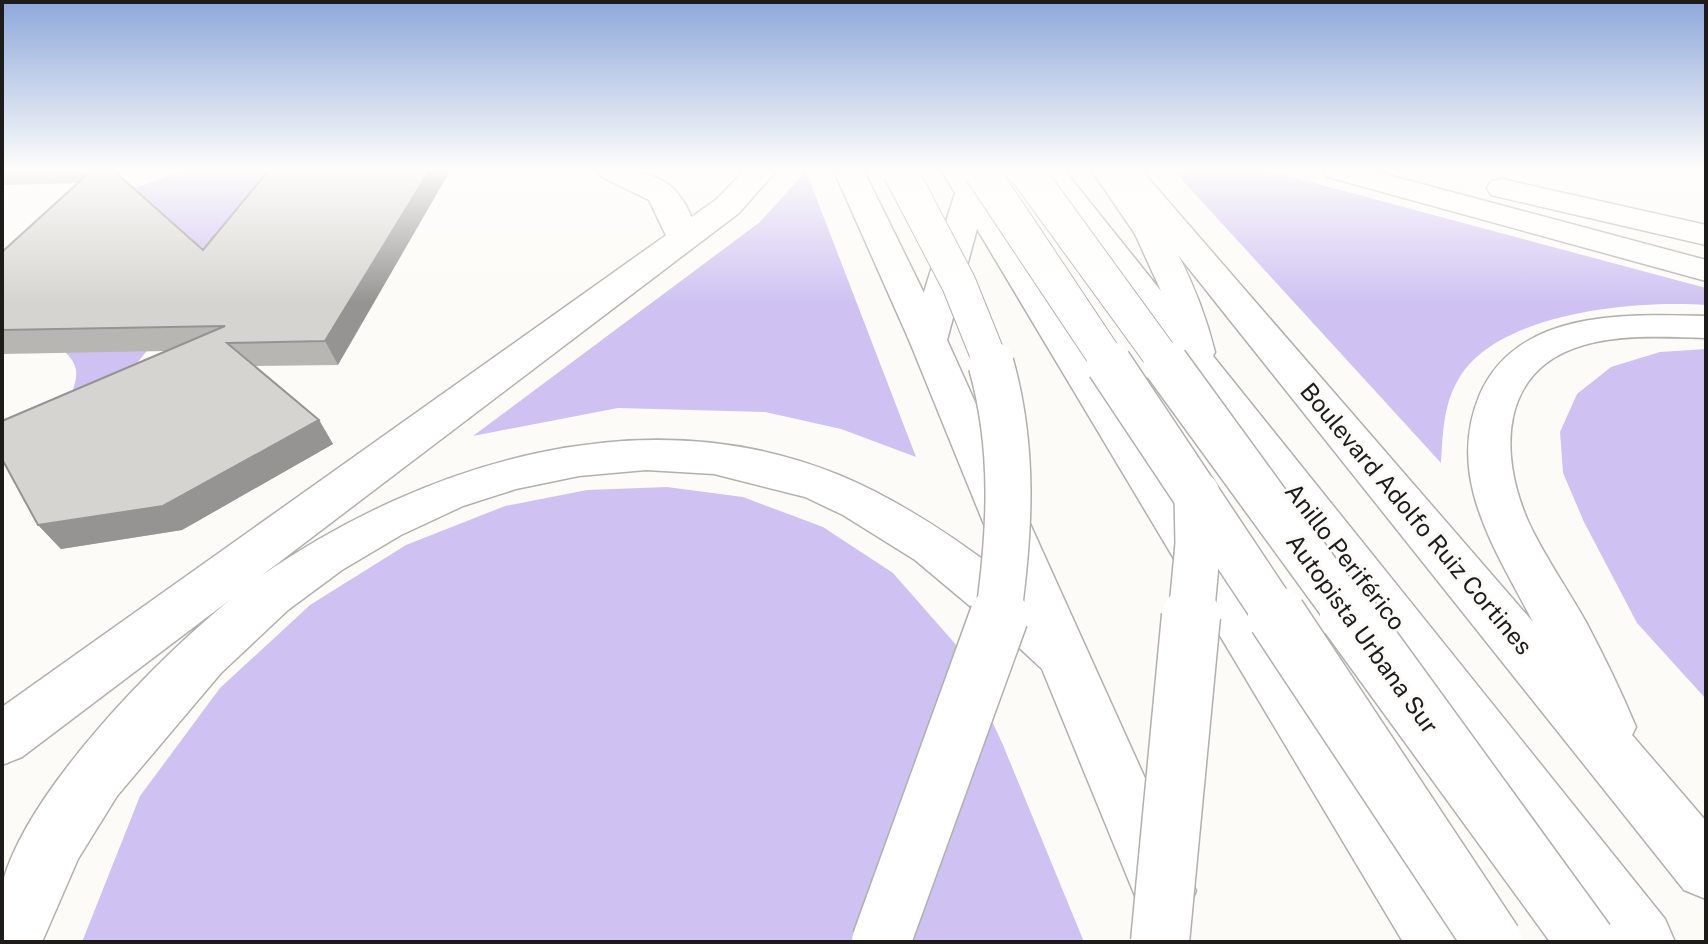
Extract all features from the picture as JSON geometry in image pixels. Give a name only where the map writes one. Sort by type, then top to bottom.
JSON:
[{"type":"main road","points":[[677,215],[683,239]]},
{"type":"main road","points":[[2,739],[716,215]]},
{"type":"main road","points":[[870,215],[928,340],[1186,942]]},
{"type":"main road","points":[[881,942],[998,621],[1008,544],[1010,475],[1003,415],[992,366],[959,284],[923,215]]},
{"type":"main road","points":[[928,340],[960,215]]},
{"type":"main road","points":[[993,215],[1440,942]]},
{"type":"main road","points":[[995,215],[1493,942]]},
{"type":"main road","name":"Autopista Urbana Sur","points":[[1058,215],[1586,942]]},
{"type":"main road","name":"Anillo Periférico","points":[[1083,215],[1642,942]]},
{"type":"main road","points":[[1140,215],[1168,261],[1182,292],[1196,355],[1198,544],[1160,942]]},
{"type":"main road","name":"Boulevard Adolfo Ruiz Cortines","points":[[1163,215],[1706,868]]},
{"type":"main road","points":[[1501,215],[1706,271]]},
{"type":"main road","points":[[1628,215],[1706,235]]},
{"type":"main road","points":[[1623,767],[1575,652],[1518,548],[1501,509],[1491,474],[1488,445],[1491,420],[1497,396],[1509,374],[1526,356],[1551,342],[1583,332],[1621,327],[1706,327]]},
{"type":"main road","points":[[9,942],[37,874],[76,805],[123,742],[221,638],[271,595],[367,531],[414,508],[506,475],[553,464],[645,454],[722,460],[783,472],[827,488],[934,549],[998,597],[1063,655]]},
{"type":"shaded area","points":[[150,215],[259,215],[212,277]]},
{"type":"shaded area","points":[[766,215],[823,215],[916,457],[841,429],[765,412],[618,408],[473,436]]},
{"type":"shaded area","points":[[1214,215],[1434,215],[1706,288],[1706,305],[1643,305],[1570,315],[1503,339],[1477,357],[1453,390],[1445,420],[1441,463]]},
{"type":"shaded area","points":[[190,297],[133,368],[70,398],[76,374],[74,364],[66,353],[90,327]]},
{"type":"shaded area","points":[[1706,349],[1706,699],[1637,623],[1584,522],[1563,473],[1560,432],[1577,394],[1611,367],[1660,352]]},
{"type":"shaded area","points":[[667,487],[743,497],[823,527],[893,573],[958,647],[1003,745],[1084,942],[82,942],[140,796],[220,688],[310,605],[406,545],[505,506],[587,490]]},
{"type":"building","points":[[43,215],[164,215],[203,250],[232,215],[402,215],[325,341],[227,343],[319,420],[163,506],[38,525],[2,459],[2,421],[225,326],[2,330],[2,252]]}]
